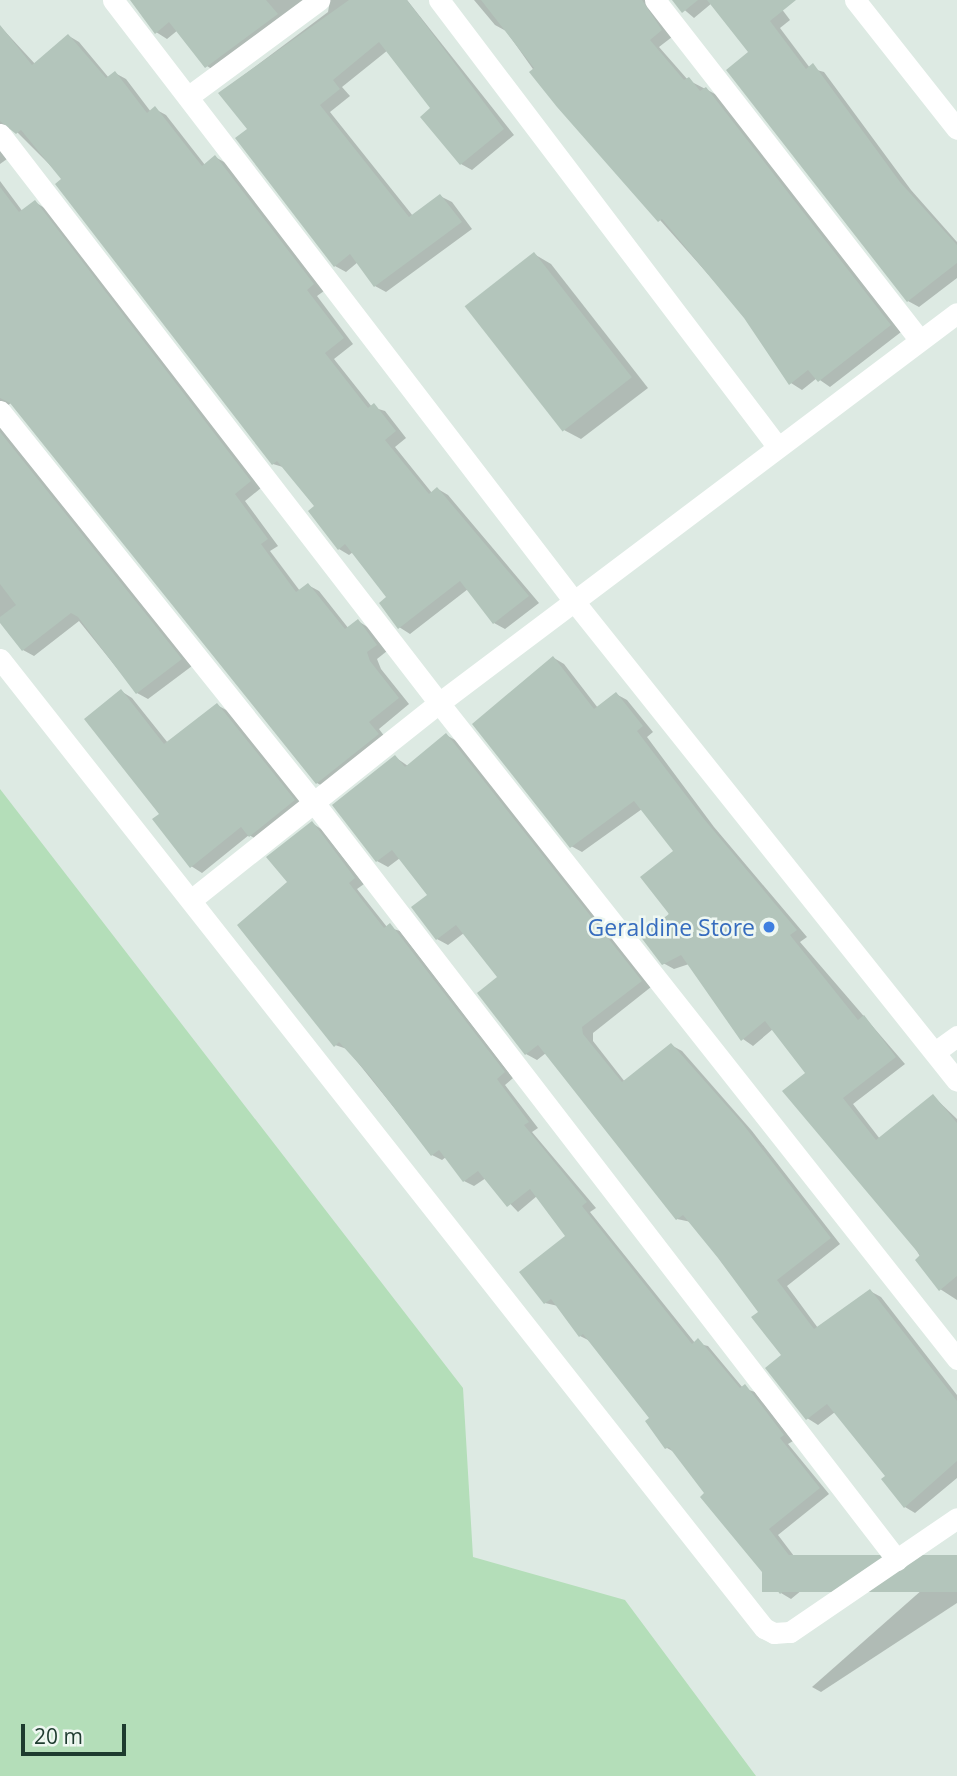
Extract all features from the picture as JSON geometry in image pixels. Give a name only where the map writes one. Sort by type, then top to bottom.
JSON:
[{"type":"street","points":[[113,0],[573,600],[957,1081]]},
{"type":"street","points":[[188,96],[319,0]]},
{"type":"street","points":[[439,0],[777,446]]},
{"type":"street","points":[[655,0],[919,339]]},
{"type":"street","points":[[855,0],[957,128]]},
{"type":"street","points":[[0,134],[439,702],[957,1359]]},
{"type":"street","points":[[191,900],[312,800],[439,702],[957,313]]},
{"type":"street","points":[[0,411],[312,800],[897,1560]]},
{"type":"street","points":[[0,659],[764,1628],[790,1632],[957,1518]]},
{"type":"street","points":[[935,1052],[957,1036]]},
{"type":"green space","points":[[0,789],[463,1388],[473,1557],[625,1600],[756,1776],[0,1776]]},
{"type":"building","points":[[130,0],[266,0],[278,14],[205,68],[169,22],[155,34]]},
{"type":"building","points":[[349,0],[407,0],[504,129],[460,165],[420,117],[430,108],[379,42],[333,80],[340,89],[320,105],[409,217],[440,194],[462,222],[374,287],[350,254],[334,267],[235,138],[247,129],[218,93]]},
{"type":"building","points":[[481,0],[642,0],[662,30],[650,40],[684,80],[689,77],[700,91],[706,87],[891,325],[818,382],[808,370],[789,385],[744,318],[662,219],[658,222],[529,72],[534,68]]},
{"type":"building","points":[[672,0],[698,0],[682,13]]},
{"type":"building","points":[[707,0],[796,0],[770,21],[806,69],[813,63],[900,182],[957,245],[957,263],[907,302],[726,70],[748,52]]},
{"type":"building","points":[[0,25],[32,65],[68,34],[106,78],[115,71],[147,113],[155,106],[202,166],[215,155],[314,284],[307,290],[344,338],[325,353],[368,408],[374,403],[396,431],[385,440],[429,494],[437,487],[529,596],[493,624],[460,581],[398,629],[379,603],[386,597],[345,544],[338,550],[308,511],[314,506],[277,461],[272,465],[55,184],[61,179],[21,130],[16,134],[0,121]]},
{"type":"building","points":[[0,187],[19,212],[35,200],[251,481],[235,494],[268,539],[261,544],[296,592],[308,583],[345,629],[358,619],[377,645],[367,652],[370,661],[399,698],[369,722],[379,734],[316,784],[10,403],[0,398]]},
{"type":"building","points":[[534,252],[632,377],[563,431],[465,306]]},
{"type":"building","points":[[0,432],[182,659],[136,694],[78,617],[71,613],[22,651],[0,623],[0,617],[16,605],[0,584]]},
{"type":"building","points":[[553,656],[594,709],[616,692],[643,726],[637,731],[704,819],[797,930],[790,935],[858,1020],[864,1015],[896,1057],[843,1098],[876,1140],[933,1094],[957,1123],[957,1276],[939,1291],[915,1260],[920,1255],[782,1091],[805,1073],[765,1021],[741,1041],[681,955],[662,965],[640,936],[669,914],[640,877],[673,851],[634,801],[570,848],[472,724]]},
{"type":"building","points":[[121,689],[164,744],[217,703],[295,800],[249,837],[241,827],[190,868],[152,819],[159,814],[84,719]]},
{"type":"building","points":[[446,733],[642,981],[582,1027],[583,1034],[622,1082],[671,1043],[742,1123],[831,1238],[777,1280],[814,1329],[870,1289],[957,1401],[957,1461],[904,1508],[881,1479],[885,1476],[827,1404],[806,1420],[765,1368],[781,1355],[751,1317],[758,1312],[718,1258],[683,1215],[676,1220],[538,1045],[525,1055],[477,993],[497,977],[456,925],[436,940],[411,907],[427,895],[392,850],[376,862],[332,805],[395,755],[405,767]]},
{"type":"building","points":[[312,821],[355,878],[349,883],[384,928],[390,923],[505,1072],[497,1079],[529,1122],[524,1125],[587,1202],[582,1206],[692,1344],[698,1338],[740,1388],[745,1384],[784,1435],[780,1438],[820,1488],[769,1529],[804,1575],[780,1594],[700,1497],[704,1493],[669,1447],[665,1449],[645,1421],[649,1418],[583,1334],[579,1337],[551,1299],[544,1304],[519,1272],[565,1236],[530,1189],[507,1207],[478,1171],[463,1182],[439,1150],[431,1156],[369,1075],[339,1042],[334,1047],[237,925],[287,882],[266,857]]},
{"type":"building","points":[[762,1555],[957,1555],[957,1592],[762,1592]]},
{"type":"place","name":"Geraldine Store","points":[[769,927]]}]
